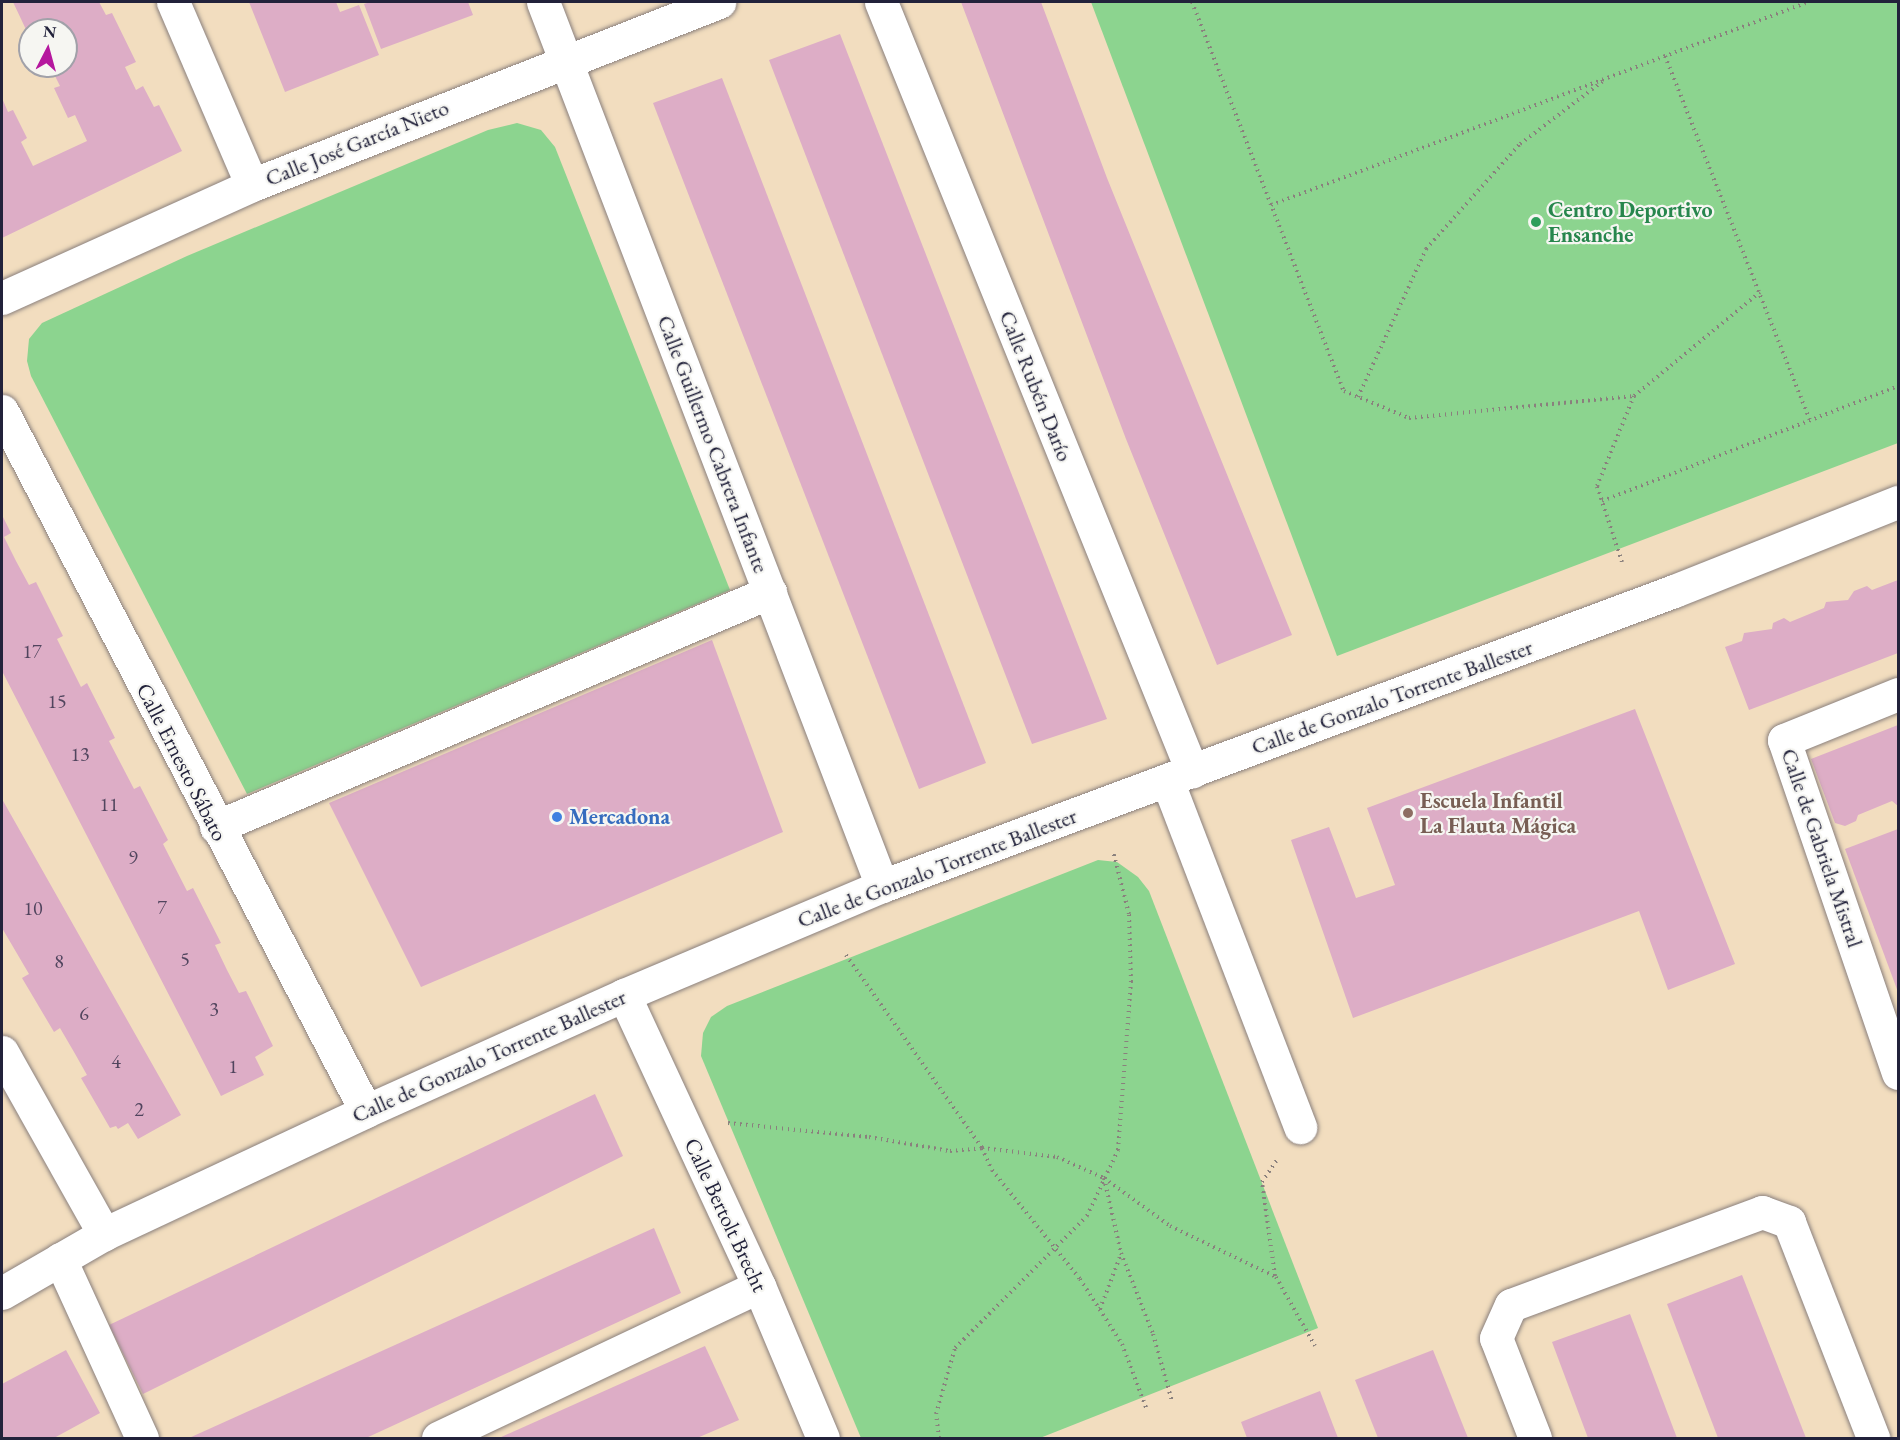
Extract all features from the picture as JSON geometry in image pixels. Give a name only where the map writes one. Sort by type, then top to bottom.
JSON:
[{"type":"street","points":[[173,2],[252,185]]},
{"type":"street","name":"Calle Guillermo Cabrera Infante","points":[[543,2],[882,886]]},
{"type":"street","name":"Calle José García Nieto","points":[[2,298],[252,185],[565,60],[719,2]]},
{"type":"street","name":"Calle Rubén Darío","points":[[881,2],[1180,776],[1300,1127]]},
{"type":"street","name":"Calle Ernesto Sábato","points":[[2,411],[366,1112]]},
{"type":"street","name":"Calle de Gonzalo Torrente Ballester","points":[[2,1293],[104,1234],[366,1112],[624,995],[882,886],[1674,591],[1899,502]]},
{"type":"street","points":[[216,827],[770,592]]},
{"type":"street","name":"Calle de Gabriela Mistral","points":[[1899,694],[1784,740],[1899,1073]]},
{"type":"street","name":"Calle Bertolt Brecht","points":[[624,995],[759,1287],[823,1438]]},
{"type":"street","points":[[2,1052],[104,1234]]},
{"type":"street","points":[[1535,1438],[1496,1338],[1511,1305],[1762,1212],[1789,1222],[1873,1438]]},
{"type":"street","points":[[60,1259],[142,1438]]},
{"type":"street","points":[[438,1438],[759,1287]]},
{"type":"path","points":[[1192,2],[1344,391],[1409,418],[1634,396]]},
{"type":"path","points":[[1271,205],[1808,2]]},
{"type":"path","points":[[1665,56],[1810,420]]},
{"type":"path","points":[[1358,397],[1426,249],[1520,144],[1606,78]]},
{"type":"path","points":[[1622,562],[1597,486],[1634,396],[1760,292]]},
{"type":"path","points":[[1602,501],[1899,386]]},
{"type":"path","points":[[939,1438],[936,1414],[955,1348],[999,1301],[1057,1250],[1087,1216],[1118,1150],[1131,982],[1129,914],[1113,851]]},
{"type":"path","points":[[846,955],[982,1148],[992,1170],[1057,1250],[1100,1310],[1122,1344],[1148,1410]]},
{"type":"path","points":[[722,1122],[869,1137],[950,1151],[982,1148],[1057,1157],[1104,1178],[1170,1226],[1276,1277]]},
{"type":"path","points":[[1300,1127],[1262,1182],[1276,1277],[1315,1346]]},
{"type":"path","points":[[1104,1178],[1121,1253],[1152,1334],[1172,1401]]},
{"type":"path","points":[[1100,1310],[1121,1253]]},
{"type":"green space","name":"Centro Deportivo Ensanche","points":[[1091,2],[1898,2],[1898,443],[1337,656]]},
{"type":"green space","points":[[517,123],[541,130],[555,147],[730,590],[247,794],[31,376],[27,361],[29,339],[42,323],[187,256],[488,130]]},
{"type":"green space","points":[[1098,860],[1117,862],[1138,877],[1149,891],[1318,1328],[1040,1438],[861,1438],[701,1056],[703,1033],[711,1017],[727,1006]]},
{"type":"building","points":[[13,2],[99,2],[106,15],[112,13],[136,62],[125,67],[136,90],[143,86],[154,107],[159,105],[182,151],[2,238],[2,98],[8,112],[13,110],[27,138],[21,142],[33,166],[87,141],[75,115],[68,118],[54,88],[60,86],[56,78],[78,78],[78,18],[21,18]]},
{"type":"building","points":[[249,2],[336,2],[340,12],[359,5],[379,55],[285,92]]},
{"type":"building","points":[[370,2],[468,2],[473,15],[381,49],[364,4]]},
{"type":"building","points":[[961,2],[1041,2],[1107,178],[1292,635],[1217,665],[1126,439]]},
{"type":"building","points":[[840,34],[1107,719],[1032,744],[769,60]]},
{"type":"building","points":[[722,78],[986,763],[919,789],[653,103]]},
{"type":"building","points":[[2,515],[11,533],[4,537],[16,561],[29,585],[36,582],[63,636],[57,639],[81,687],[87,683],[115,738],[109,741],[134,789],[140,786],[168,840],[163,844],[187,891],[193,888],[221,943],[215,945],[227,970],[239,993],[246,991],[273,1046],[255,1057],[264,1075],[221,1096],[2,671]]},
{"type":"building","points":[[1898,580],[1898,653],[1749,710],[1725,647],[1742,641],[1744,633],[1772,629],[1773,623],[1784,618],[1790,622],[1824,608],[1826,602],[1848,600],[1854,591],[1867,586],[1872,590]]},
{"type":"building","name":"Mercadona","points":[[712,640],[783,832],[421,987],[329,803]]},
{"type":"building","points":[[1635,709],[1735,964],[1668,990],[1639,911],[1353,1018],[1291,840],[1329,827],[1356,898],[1395,885],[1367,808]]},
{"type":"building","points":[[1898,725],[1898,806],[1892,801],[1858,815],[1856,821],[1845,826],[1835,823],[1811,759]]},
{"type":"building","points":[[2,799],[181,1115],[138,1139],[128,1123],[118,1129],[116,1126],[110,1128],[81,1078],[87,1075],[60,1028],[54,1032],[22,978],[29,974],[2,928]]},
{"type":"building","points":[[1898,829],[1898,992],[1845,849]]},
{"type":"building","points":[[595,1094],[623,1156],[143,1394],[109,1325]]},
{"type":"building","points":[[654,1228],[681,1293],[366,1438],[189,1438]]},
{"type":"building","points":[[1742,1275],[1806,1438],[1718,1438],[1667,1304]]},
{"type":"building","points":[[1630,1314],[1677,1438],[1588,1438],[1552,1342]]},
{"type":"building","points":[[705,1346],[739,1420],[697,1438],[499,1438]]},
{"type":"building","points":[[66,1350],[100,1413],[54,1438],[2,1438],[2,1384]]},
{"type":"building","points":[[1433,1350],[1468,1438],[1378,1438],[1355,1380]]},
{"type":"building","points":[[1320,1391],[1338,1438],[1247,1438],[1241,1422]]},
{"type":"place","name":"Centro Deportivo Ensanche","points":[[1536,222]]},
{"type":"place","name":"Escuela Infantil La Flauta Mágica","points":[[1408,813]]},
{"type":"place","name":"Mercadona","points":[[557,817]]}]
